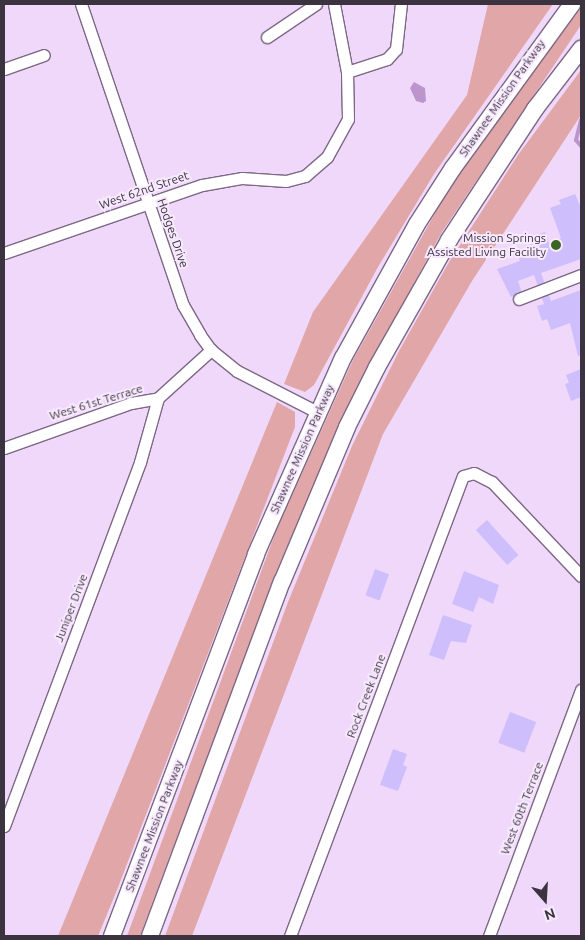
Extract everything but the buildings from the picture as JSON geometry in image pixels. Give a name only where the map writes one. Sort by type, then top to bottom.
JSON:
[{"type":"highway","name":"Shawnee Mission Parkway","points":[[112,936],[256,554],[317,412],[418,224],[498,102],[572,4]]},
{"type":"highway","points":[[150,936],[282,582],[347,427],[377,367],[449,240],[535,108],[581,49]]},
{"type":"street","name":"Hodges Drive","points":[[81,4],[183,305],[211,350],[237,371],[317,412]]},
{"type":"street","points":[[267,37],[316,4]]},
{"type":"street","name":"West 62nd Street","points":[[4,253],[149,203],[226,180],[286,181],[305,176],[327,158],[341,138],[350,107],[347,72],[334,4]]},
{"type":"street","points":[[347,72],[387,59],[396,50],[401,4]]},
{"type":"street","points":[[4,69],[44,55]]},
{"type":"street","points":[[519,299],[581,275]]},
{"type":"street","name":"West 61st Terrace","points":[[4,448],[131,403],[158,398],[211,350]]},
{"type":"street","name":"Juniper Drive","points":[[4,826],[140,462],[158,398]]},
{"type":"street","name":"Rock Creek Lane","points":[[290,936],[463,476],[474,472],[492,482],[581,576]]},
{"type":"street","name":"West 60th Terrace","points":[[489,936],[581,690]]},
{"type":"shaded area","points":[[488,4],[553,4],[434,174],[378,267],[314,385],[305,392],[284,384],[313,312],[467,95]]},
{"type":"shaded area","points":[[581,8],[581,25],[442,232],[354,393],[277,570],[140,936],[127,936],[276,531],[353,360],[443,199],[503,110]]},
{"type":"shaded area","points":[[581,70],[581,115],[472,281],[383,434],[192,936],[165,936],[288,602],[352,446],[399,351],[449,262],[518,155]]},
{"type":"shaded area","points":[[414,82],[425,88],[426,101],[423,103],[416,101],[410,88]]},
{"type":"shaded area","points":[[277,402],[295,412],[295,427],[117,890],[98,936],[58,936]]},
{"type":"waterway","points":[[581,120],[576,140],[581,146]]},
{"type":"place","name":"Mission Springs Assisted Living Facility","points":[[556,245]]}]
